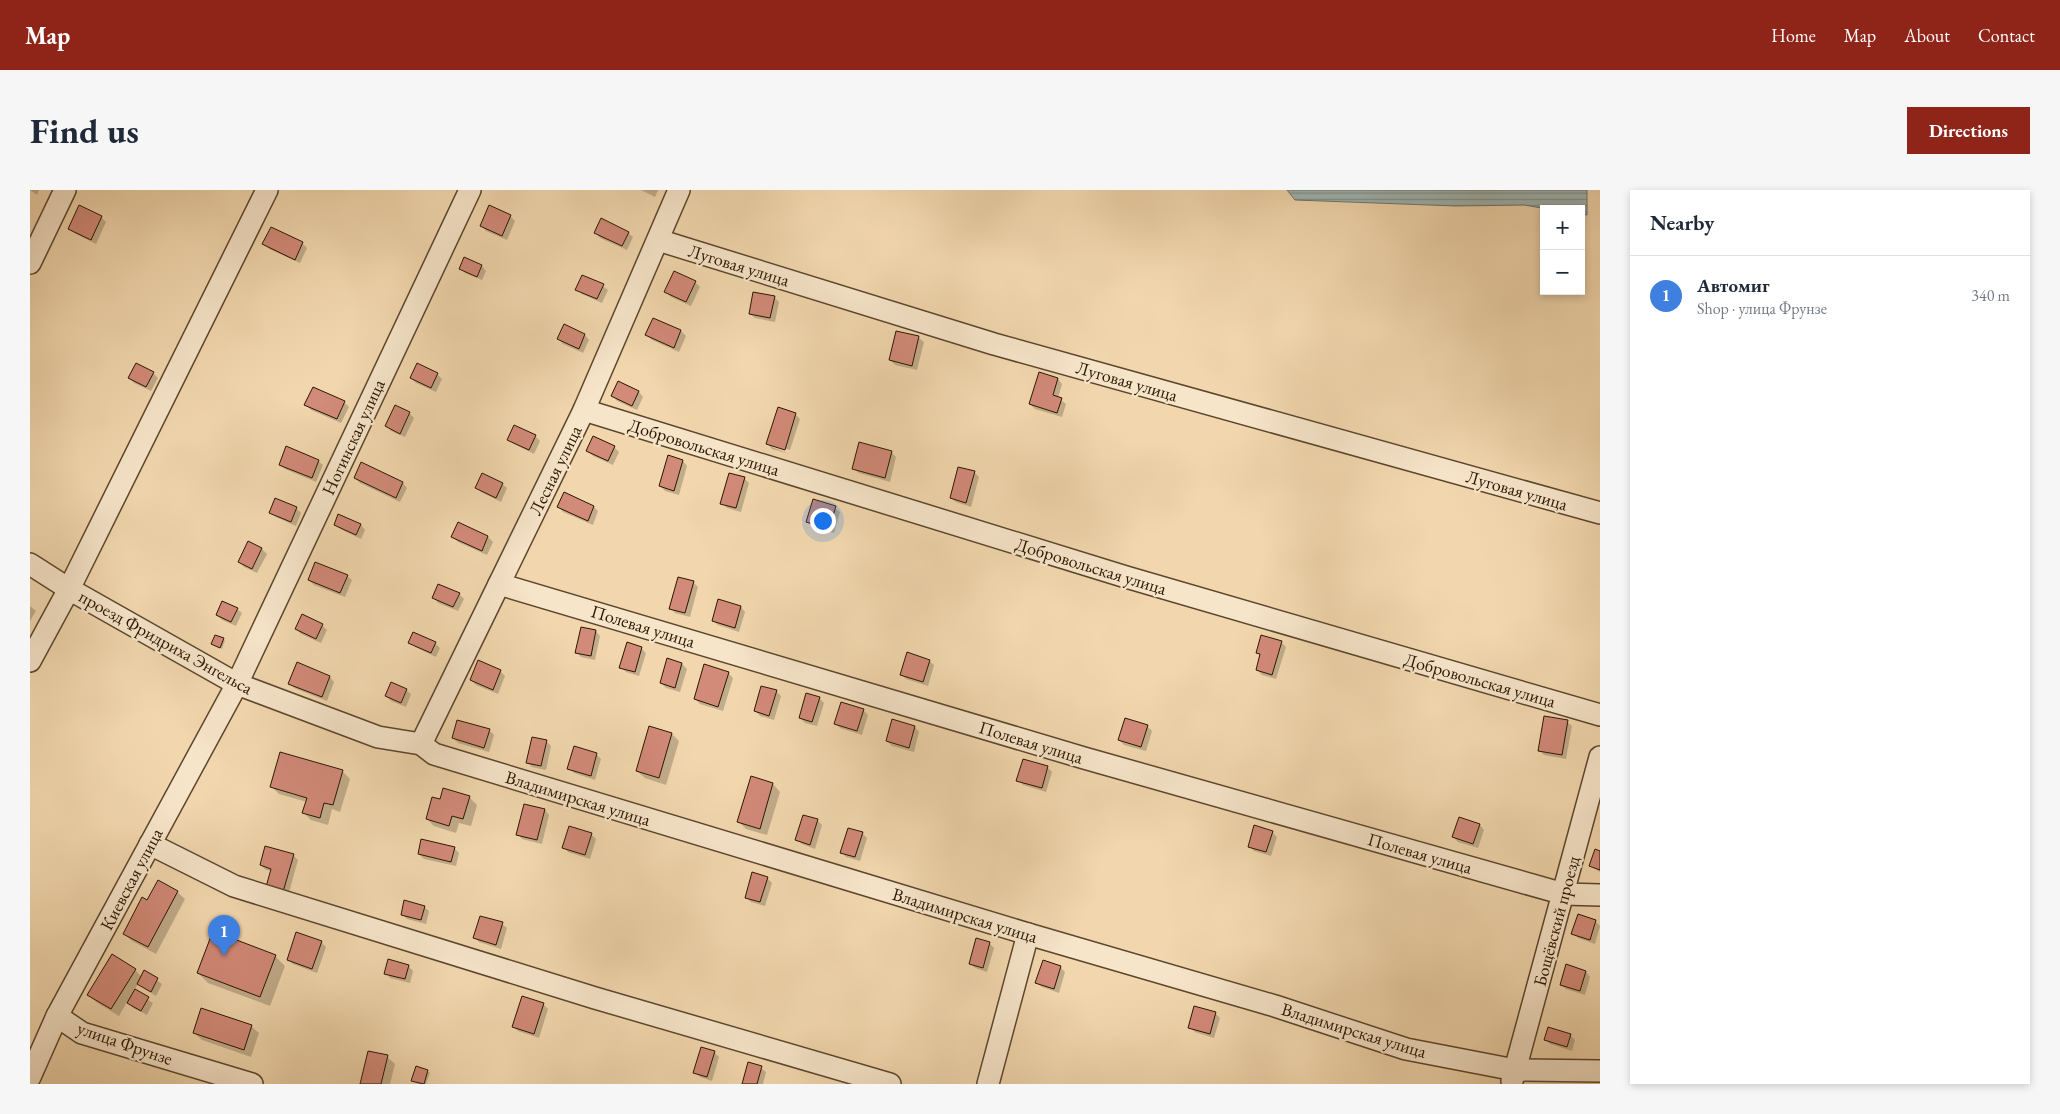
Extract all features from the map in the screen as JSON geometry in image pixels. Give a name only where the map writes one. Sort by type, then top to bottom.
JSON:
[{"type":"street","points":[[30,263],[65,190]]},
{"type":"street","points":[[30,661],[69,589],[267,190]]},
{"type":"street","name":"Ногинская улица","points":[[236,684],[470,190]]},
{"type":"street","name":"Лесная улица","points":[[421,744],[584,410],[679,190]]},
{"type":"street","name":"Луговая улица","points":[[658,240],[994,344],[1600,513]]},
{"type":"street","name":"Добровольская улица","points":[[584,410],[1135,579],[1600,715]]},
{"type":"street","name":"проезд Фридриха Энгельса","points":[[30,564],[69,589],[236,684],[378,737],[421,744]]},
{"type":"street","name":"Полевая улица","points":[[499,584],[1084,758],[1564,894],[1600,895]]},
{"type":"street","name":"Киевская улица","points":[[30,1077],[56,1016],[236,684]]},
{"type":"street","name":"Владимирская улица","points":[[421,744],[434,754],[1028,934],[1275,1006],[1406,1049],[1513,1077],[1600,1071]]},
{"type":"street","name":"Бощёвский проезд","points":[[1513,1077],[1600,757]]},
{"type":"street","points":[[150,844],[234,886],[595,998],[890,1084]]},
{"type":"street","points":[[988,1084],[1028,934]]},
{"type":"street","name":"улица Фрунзе","points":[[56,1016],[82,1033],[252,1084]]},
{"type":"water","points":[[1287,190],[1587,190],[1587,215],[1585,215],[1585,205],[1540,205],[1540,208],[1524,205],[1456,206],[1295,200]]},
{"type":"building","points":[[79,205],[102,216],[91,240],[68,229]]},
{"type":"building","points":[[489,205],[511,215],[502,236],[480,226]]},
{"type":"building","points":[[601,218],[629,232],[622,246],[594,233]]},
{"type":"building","points":[[271,227],[303,242],[295,260],[262,244]]},
{"type":"building","points":[[464,257],[482,265],[477,277],[459,269]]},
{"type":"building","points":[[674,271],[696,281],[686,302],[664,292]]},
{"type":"building","points":[[582,275],[604,284],[597,299],[575,290]]},
{"type":"building","points":[[753,292],[775,296],[770,318],[749,314]]},
{"type":"building","points":[[653,318],[681,330],[674,348],[645,335]]},
{"type":"building","points":[[564,324],[585,334],[579,349],[557,339]]},
{"type":"building","points":[[896,331],[919,336],[912,366],[889,360]]},
{"type":"building","points":[[136,363],[154,372],[146,387],[128,378]]},
{"type":"building","points":[[417,363],[438,373],[431,388],[410,378]]},
{"type":"building","points":[[1039,372],[1058,378],[1053,395],[1062,398],[1057,413],[1029,404]]},
{"type":"building","points":[[618,381],[639,391],[632,406],[611,396]]},
{"type":"building","points":[[313,387],[345,401],[337,419],[304,405]]},
{"type":"building","points":[[395,405],[410,412],[400,434],[385,426]]},
{"type":"building","points":[[778,407],[796,413],[785,450],[766,444]]},
{"type":"building","points":[[514,425],[536,435],[529,450],[507,440]]},
{"type":"building","points":[[593,436],[615,446],[608,461],[586,451]]},
{"type":"building","points":[[859,442],[892,451],[885,478],[852,469]]},
{"type":"building","points":[[286,446],[319,460],[312,478],[279,465]]},
{"type":"building","points":[[668,455],[683,460],[674,491],[659,486]]},
{"type":"building","points":[[361,462],[403,482],[396,498],[354,478]]},
{"type":"building","points":[[958,467],[975,471],[966,503],[950,498]]},
{"type":"building","points":[[482,473],[503,483],[496,498],[475,488]]},
{"type":"building","points":[[729,473],[745,477],[736,508],[720,504]]},
{"type":"building","points":[[564,492],[594,506],[588,521],[557,507]]},
{"type":"building","points":[[275,498],[297,507],[291,522],[269,513]]},
{"type":"building","points":[[813,499],[836,506],[829,529],[806,522]]},
{"type":"building","points":[[338,514],[361,524],[356,535],[334,525]]},
{"type":"building","points":[[458,522],[488,536],[482,551],[451,537]]},
{"type":"building","points":[[248,541],[262,548],[252,569],[238,562]]},
{"type":"building","points":[[315,562],[348,575],[340,593],[308,580]]},
{"type":"building","points":[[678,577],[694,581],[685,613],[669,609]]},
{"type":"building","points":[[438,584],[460,593],[453,607],[432,598]]},
{"type":"building","points":[[718,599],[741,606],[735,628],[712,621]]},
{"type":"building","points":[[222,601],[238,608],[231,622],[216,615]]},
{"type":"building","points":[[302,614],[323,624],[316,639],[295,629]]},
{"type":"building","points":[[581,627],[596,630],[591,656],[575,653]]},
{"type":"building","points":[[413,632],[436,642],[431,653],[408,643]]},
{"type":"building","points":[[215,635],[224,638],[220,648],[211,644]]},
{"type":"building","points":[[1261,635],[1282,641],[1272,675],[1256,670],[1260,654],[1256,653]]},
{"type":"building","points":[[627,642],[642,647],[635,672],[619,668]]},
{"type":"building","points":[[907,652],[930,660],[923,682],[900,675]]},
{"type":"building","points":[[667,658],[682,663],[675,688],[660,683]]},
{"type":"building","points":[[478,660],[501,670],[493,690],[470,680]]},
{"type":"building","points":[[297,662],[330,676],[322,697],[288,684]]},
{"type":"building","points":[[704,664],[729,672],[718,707],[694,699]]},
{"type":"building","points":[[391,682],[407,689],[401,703],[385,696]]},
{"type":"building","points":[[761,686],[777,690],[769,716],[754,711]]},
{"type":"building","points":[[806,693],[820,697],[812,722],[799,718]]},
{"type":"building","points":[[841,702],[864,709],[857,731],[834,724]]},
{"type":"building","points":[[1544,716],[1568,720],[1562,755],[1538,751]]},
{"type":"building","points":[[1125,718],[1148,725],[1141,747],[1118,740]]},
{"type":"building","points":[[892,719],[915,726],[909,748],[886,741]]},
{"type":"building","points":[[457,720],[490,729],[484,748],[452,738]]},
{"type":"building","points":[[649,726],[672,733],[659,778],[636,771]]},
{"type":"building","points":[[532,737],[547,740],[541,766],[526,763]]},
{"type":"building","points":[[574,746],[597,753],[591,776],[567,769]]},
{"type":"building","points":[[280,752],[343,770],[333,805],[324,803],[320,818],[302,813],[307,798],[270,787]]},
{"type":"building","points":[[1023,759],[1048,766],[1042,788],[1016,781]]},
{"type":"building","points":[[751,776],[773,783],[760,829],[737,822]]},
{"type":"building","points":[[443,788],[470,796],[463,819],[452,816],[449,826],[426,819],[432,797],[440,799]]},
{"type":"building","points":[[524,804],[545,809],[537,840],[516,835]]},
{"type":"building","points":[[803,815],[818,819],[810,845],[795,840]]},
{"type":"building","points":[[1459,817],[1480,824],[1473,844],[1452,837]]},
{"type":"building","points":[[1254,825],[1273,831],[1266,852],[1248,847]]},
{"type":"building","points":[[569,826],[592,833],[585,855],[562,848]]},
{"type":"building","points":[[848,828],[863,832],[855,857],[840,853]]},
{"type":"building","points":[[421,839],[455,847],[451,862],[418,854]]},
{"type":"building","points":[[265,846],[294,854],[283,892],[266,887],[271,869],[260,865]]},
{"type":"building","points":[[1595,849],[1600,851],[1600,870],[1589,866]]},
{"type":"building","points":[[752,872],[768,877],[760,902],[745,898]]},
{"type":"building","points":[[158,880],[178,891],[148,947],[123,934],[142,897],[147,900]]},
{"type":"building","points":[[404,900],[425,906],[421,920],[401,915]]},
{"type":"building","points":[[1578,914],[1596,920],[1590,940],[1571,934]]},
{"type":"building","points":[[480,916],[503,922],[496,945],[473,938]]},
{"type":"building","points":[[213,931],[276,955],[260,997],[197,973]]},
{"type":"building","points":[[296,932],[322,941],[312,969],[287,960]]},
{"type":"building","points":[[976,938],[990,942],[983,968],[969,964]]},
{"type":"building","points":[[112,954],[136,969],[111,1009],[87,995]]},
{"type":"building","points":[[388,959],[409,965],[405,979],[384,974]]},
{"type":"building","points":[[1043,960],[1061,966],[1054,989],[1035,983]]},
{"type":"building","points":[[1566,964],[1586,971],[1580,991],[1560,985]]},
{"type":"building","points":[[144,970],[158,978],[151,992],[137,984]]},
{"type":"building","points":[[135,989],[149,997],[141,1011],[127,1003]]},
{"type":"building","points":[[522,996],[544,1003],[534,1034],[512,1027]]},
{"type":"building","points":[[1194,1006],[1216,1012],[1210,1034],[1188,1028]]},
{"type":"building","points":[[201,1008],[252,1025],[244,1050],[193,1033]]},
{"type":"building","points":[[1548,1027],[1571,1034],[1567,1047],[1544,1040]]},
{"type":"building","points":[[701,1047],[715,1051],[707,1077],[693,1073]]},
{"type":"building","points":[[368,1051],[388,1055],[381,1084],[360,1084]]},
{"type":"building","points":[[748,1062],[762,1066],[757,1084],[742,1084]]},
{"type":"building","points":[[416,1066],[428,1070],[424,1084],[411,1081]]},
{"type":"place","name":"Автомиг","points":[[224,956]]}]
